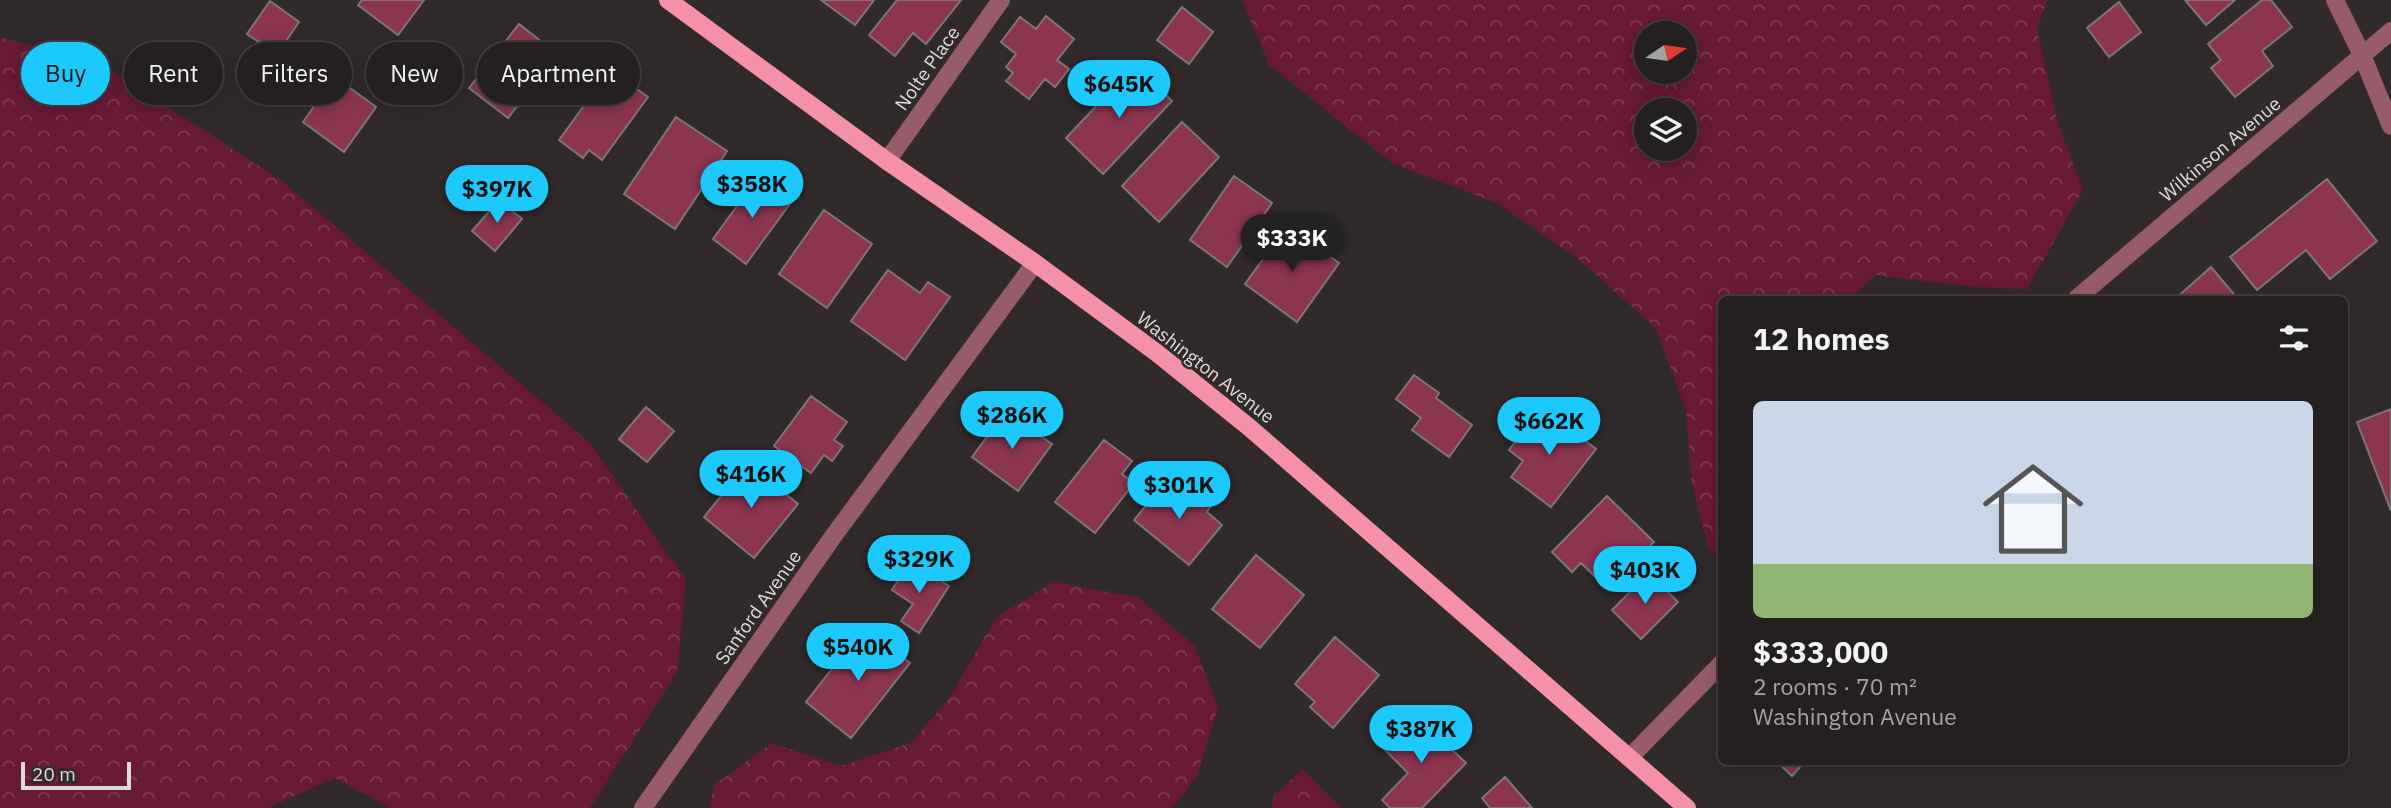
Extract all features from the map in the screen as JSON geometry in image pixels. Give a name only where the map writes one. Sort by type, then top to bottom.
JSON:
[{"type":"main road","name":"Washington Avenue","points":[[668,0],[887,161],[1035,263],[1157,353],[1250,428],[1687,808]]},
{"type":"street","name":"Nolte Place","points":[[887,161],[1001,0]]},
{"type":"street","points":[[2335,0],[2362,55],[2391,126]]},
{"type":"street","name":"Wilkinson Avenue","points":[[2080,296],[2391,31]]},
{"type":"street","name":"Sanford Avenue","points":[[643,808],[832,538],[1035,263]]},
{"type":"street","points":[[1630,757],[1718,667]]},
{"type":"green space","points":[[1242,0],[2047,0],[2037,29],[2057,120],[2083,190],[2027,289],[1976,287],[1875,275],[1853,296],[1718,296],[1718,552],[1709,551],[1692,484],[1686,411],[1656,328],[1577,258],[1497,203],[1392,163],[1269,65]]},
{"type":"green space","points":[[0,37],[21,43],[21,105],[110,105],[110,70],[124,79],[124,105],[165,105],[282,181],[590,443],[686,580],[677,672],[590,808],[390,808],[335,778],[267,808],[0,808]]},
{"type":"green space","points":[[1053,582],[1137,597],[1194,645],[1218,708],[1197,776],[1172,808],[710,808],[714,785],[772,743],[841,766],[911,743],[948,700],[996,618]]},
{"type":"green space","points":[[1302,769],[1341,808],[1271,808],[1274,796]]},
{"type":"building","points":[[362,0],[424,0],[398,35],[358,5]]},
{"type":"building","points":[[821,0],[874,0],[855,25]]},
{"type":"building","points":[[897,0],[961,0],[926,44],[913,33],[895,56],[869,35]]},
{"type":"building","points":[[2185,0],[2235,0],[2206,25]]},
{"type":"building","points":[[2262,0],[2271,0],[2292,27],[2262,51],[2273,66],[2235,97],[2211,68],[2221,60],[2208,44]]},
{"type":"building","points":[[270,1],[299,22],[285,42],[259,42],[247,34]]},
{"type":"building","points":[[2119,2],[2141,32],[2109,57],[2087,28]]},
{"type":"building","points":[[1182,7],[1213,32],[1189,64],[1157,40]]},
{"type":"building","points":[[1046,16],[1074,39],[1057,60],[1069,69],[1055,87],[1045,79],[1029,99],[1006,81],[1013,73],[1006,67],[1016,54],[1001,42],[1020,17],[1036,29]]},
{"type":"building","points":[[519,24],[542,42],[505,42]]},
{"type":"building","points":[[1135,65],[1172,101],[1103,174],[1066,138]]},
{"type":"building","points":[[477,78],[477,94],[469,88]]},
{"type":"building","points":[[352,89],[366,100],[366,105],[376,107],[344,152],[303,122],[315,105],[352,105]]},
{"type":"building","points":[[640,91],[648,97],[602,160],[589,150],[583,158],[559,140],[584,105],[640,105]]},
{"type":"building","points":[[491,105],[518,105],[508,118]]},
{"type":"building","points":[[676,117],[727,151],[675,229],[624,194]]},
{"type":"building","points":[[1182,122],[1219,157],[1159,222],[1122,186]]},
{"type":"building","points":[[1234,176],[1272,203],[1227,267],[1190,240]]},
{"type":"building","points":[[758,177],[792,201],[746,264],[713,239]]},
{"type":"building","points":[[2327,179],[2377,241],[2330,279],[2306,250],[2257,290],[2230,257]]},
{"type":"building","points":[[499,200],[522,219],[495,251],[472,231]]},
{"type":"building","points":[[824,210],[872,244],[827,308],[779,274]]},
{"type":"building","points":[[1287,226],[1339,263],[1297,322],[1245,284]]},
{"type":"building","points":[[2211,267],[2235,296],[2178,296]]},
{"type":"building","points":[[888,270],[920,293],[928,282],[950,297],[905,360],[851,321]]},
{"type":"building","points":[[1414,375],[1439,393],[1436,398],[1472,425],[1449,457],[1412,430],[1421,418],[1396,399]]},
{"type":"building","points":[[811,396],[847,422],[834,440],[843,446],[832,461],[824,455],[811,473],[774,446]]},
{"type":"building","points":[[646,407],[674,431],[647,462],[619,439]]},
{"type":"building","points":[[1541,407],[1596,449],[1551,507],[1511,477],[1523,461],[1509,450]]},
{"type":"building","points":[[2391,409],[2391,511],[2357,422]]},
{"type":"building","points":[[1006,411],[1052,444],[1018,491],[972,457]]},
{"type":"building","points":[[1104,440],[1132,461],[1122,474],[1134,483],[1095,533],[1055,502]]},
{"type":"building","points":[[748,463],[798,504],[754,558],[704,517]]},
{"type":"building","points":[[1166,481],[1183,495],[1190,487],[1212,504],[1207,512],[1222,525],[1189,565],[1134,520]]},
{"type":"building","points":[[1607,496],[1654,542],[1608,589],[1581,563],[1572,572],[1552,552]]},
{"type":"building","points":[[1256,555],[1304,595],[1260,648],[1212,609]]},
{"type":"building","points":[[910,561],[949,586],[919,633],[901,621],[913,604],[892,590]]},
{"type":"building","points":[[1649,573],[1678,602],[1641,639],[1612,610]]},
{"type":"building","points":[[864,628],[910,663],[851,738],[806,702]]},
{"type":"building","points":[[1335,637],[1379,675],[1333,728],[1310,707],[1315,702],[1295,684]]},
{"type":"building","points":[[1416,715],[1466,763],[1422,808],[1390,808],[1382,800],[1408,773],[1384,749]]},
{"type":"building","points":[[1780,765],[1802,765],[1792,776]]},
{"type":"building","points":[[1505,777],[1532,808],[1490,808],[1482,798]]}]
